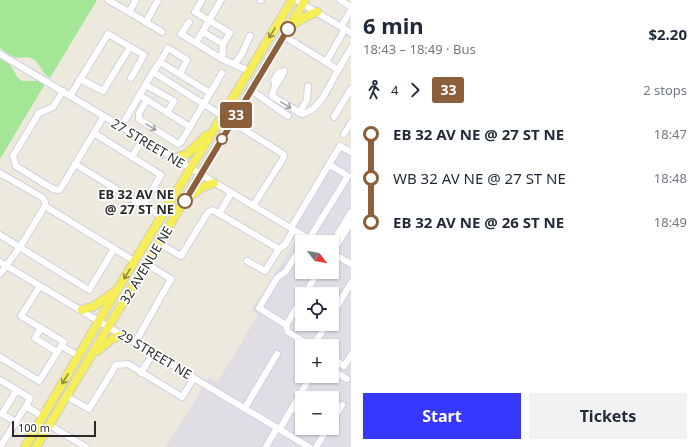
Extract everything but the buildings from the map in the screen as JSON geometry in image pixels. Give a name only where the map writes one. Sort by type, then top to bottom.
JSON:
[{"type":"main road","name":"32 AVENUE NE","points":[[22,447],[27,444],[134,261],[292,0]]},
{"type":"main road","name":"32 AVENUE NE","points":[[36,447],[284,36],[302,1]]},
{"type":"main road","points":[[289,26],[317,12]]},
{"type":"main road","points":[[174,159],[187,154],[216,126]]},
{"type":"main road","points":[[185,201],[198,190],[214,183]]},
{"type":"main road","points":[[82,310],[94,306],[117,290]]},
{"type":"main road","points":[[93,354],[109,341],[122,335]]},
{"type":"street","points":[[108,0],[162,32]]},
{"type":"street","points":[[129,12],[136,0]]},
{"type":"street","points":[[146,22],[158,0]]},
{"type":"street","points":[[202,0],[195,12],[230,33],[223,44],[222,59]]},
{"type":"street","points":[[196,43],[221,0]]},
{"type":"street","points":[[340,0],[351,7]]},
{"type":"street","points":[[302,1],[346,30]]},
{"type":"street","points":[[326,62],[346,30],[351,10]]},
{"type":"street","points":[[189,22],[181,34],[222,59],[249,71]]},
{"type":"street","points":[[202,32],[223,44]]},
{"type":"street","points":[[70,96],[107,34],[130,46],[144,56],[131,78]]},
{"type":"street","points":[[234,64],[245,50],[250,36]]},
{"type":"street","points":[[284,36],[338,70]]},
{"type":"street","points":[[80,79],[103,91],[130,46]]},
{"type":"street","points":[[121,127],[168,48],[187,60],[180,74]]},
{"type":"street","points":[[283,72],[279,72],[274,80],[275,84],[272,96],[299,113],[310,112],[317,105],[351,48]]},
{"type":"street","name":"27 STREET NE","points":[[0,54],[301,235]]},
{"type":"street","points":[[160,62],[210,93]]},
{"type":"street","points":[[154,72],[283,154],[284,157],[253,206]]},
{"type":"street","points":[[147,100],[139,113],[139,119],[178,144],[181,142],[222,73]]},
{"type":"street","points":[[146,85],[174,102],[168,113]]},
{"type":"street","points":[[299,113],[307,100],[308,86]]},
{"type":"street","points":[[334,117],[351,89]]},
{"type":"street","points":[[251,90],[288,116]]},
{"type":"street","points":[[63,91],[53,108],[39,113],[13,156],[16,166],[56,190],[61,188],[104,116]]},
{"type":"street","points":[[139,96],[190,127]]},
{"type":"street","points":[[344,134],[351,123]]},
{"type":"street","points":[[94,133],[161,175],[142,205]]},
{"type":"street","points":[[132,157],[142,140]]},
{"type":"street","points":[[247,261],[265,271],[279,249],[285,245],[292,229],[340,146],[351,152]]},
{"type":"street","points":[[75,164],[162,217]]},
{"type":"street","points":[[312,235],[348,176],[330,165]]},
{"type":"street","points":[[0,173],[42,198],[45,202],[45,206],[20,247],[3,263],[0,274]]},
{"type":"street","points":[[219,214],[231,193]]},
{"type":"street","points":[[45,206],[134,261]]},
{"type":"street","points":[[159,243],[181,256],[208,212],[213,210],[279,249]]},
{"type":"street","points":[[337,235],[351,212]]},
{"type":"street","points":[[339,241],[351,222]]},
{"type":"street","points":[[344,233],[351,237]]},
{"type":"street","points":[[0,235],[89,290],[114,249]]},
{"type":"street","points":[[295,257],[286,271],[277,278],[259,308],[286,325],[288,332],[300,339]]},
{"type":"street","points":[[339,257],[351,264]]},
{"type":"street","name":"29 STREET NE","points":[[3,263],[309,447]]},
{"type":"street","points":[[135,343],[172,279],[147,264]]},
{"type":"street","points":[[339,303],[351,283]]},
{"type":"street","points":[[0,357],[39,381],[64,342],[21,316],[40,286]]},
{"type":"street","points":[[286,325],[295,310]]},
{"type":"street","points":[[41,328],[35,338],[57,352]]},
{"type":"street","points":[[61,346],[79,356]]},
{"type":"street","points":[[141,373],[153,353]]},
{"type":"street","points":[[245,408],[278,354]]},
{"type":"street","points":[[344,366],[351,354]]},
{"type":"street","points":[[339,363],[351,370]]},
{"type":"street","points":[[66,396],[89,409],[116,365],[128,364],[182,397],[194,378]]},
{"type":"street","points":[[339,374],[347,379]]},
{"type":"street","points":[[0,380],[30,398],[0,447]]},
{"type":"street","points":[[266,447],[279,429],[307,383]]},
{"type":"street","points":[[16,422],[2,414],[17,390]]},
{"type":"street","points":[[339,410],[342,405]]},
{"type":"street","points":[[26,406],[43,417]]},
{"type":"street","points":[[49,425],[86,447]]},
{"type":"street","points":[[316,447],[324,435]]},
{"type":"shaded area","points":[[343,145],[349,149],[351,147],[351,447],[166,447],[209,377],[218,382],[258,315],[251,311],[295,241],[295,279],[339,279],[339,235],[299,235],[302,230],[291,224]]},
{"type":"green space","points":[[0,0],[97,0],[50,78],[33,59],[28,57],[14,57],[0,48]]},
{"type":"green space","points":[[0,58],[10,64],[17,77],[22,81],[40,81],[45,84],[0,159]]},
{"type":"bus line","name":"33","points":[[185,201],[288,29]]},
{"type":"place","name":"EB 32 AV NE @ 27 ST NE","points":[[185,201]]}]
